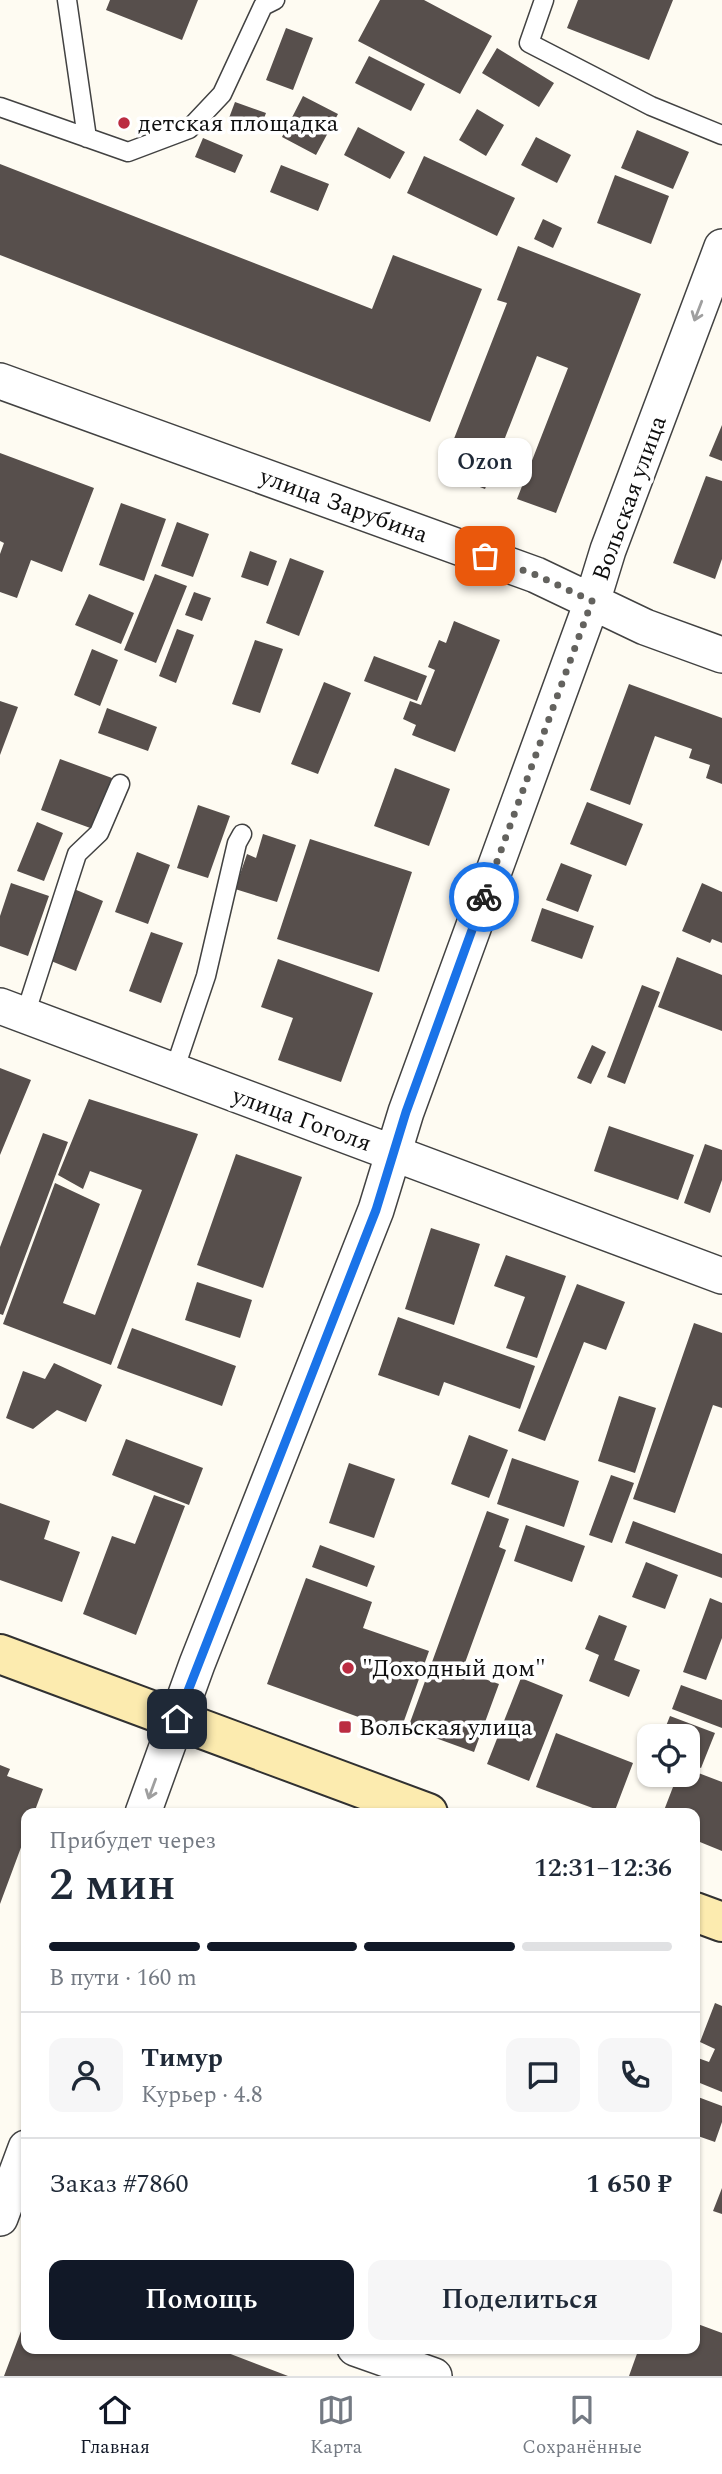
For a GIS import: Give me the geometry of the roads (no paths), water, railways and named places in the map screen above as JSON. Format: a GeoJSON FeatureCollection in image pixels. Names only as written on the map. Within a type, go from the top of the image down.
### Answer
{"type":"FeatureCollection","features":[{"type":"Feature","properties":{"kind":"street","name":"Вольская улица"},"geometry":{"type":"LineString","coordinates":[[145,1808],[376,1210],[393,1152],[608,550],[722,247]]}},
{"type":"Feature","properties":{"kind":"street","name":"улица Зарубина"},"geometry":{"type":"LineString","coordinates":[[0,381],[536,575],[645,627],[722,655]]}},
{"type":"Feature","properties":{"kind":"street","name":"улица Гоголя"},"geometry":{"type":"LineString","coordinates":[[12,1011],[722,1276]]}},
{"type":"Feature","properties":{"kind":"street"},"geometry":{"type":"LineString","coordinates":[[0,1654],[415,1808]]}},
{"type":"Feature","properties":{"kind":"street"},"geometry":{"type":"LineString","coordinates":[[700,1914],[722,1922]]}},
{"type":"Feature","properties":{"kind":"street"},"geometry":{"type":"LineString","coordinates":[[21,2162],[0,2220],[21,2230]]}},
{"type":"Feature","properties":{"kind":"street"},"geometry":{"type":"LineString","coordinates":[[372,2354],[434,2376]]}},
{"type":"Feature","properties":{"kind":"lane"},"geometry":{"type":"LineString","coordinates":[[67,0],[87,138]]}},
{"type":"Feature","properties":{"kind":"lane"},"geometry":{"type":"LineString","coordinates":[[0,107],[128,152],[189,129],[222,94],[262,6],[275,0]]}},
{"type":"Feature","properties":{"kind":"lane"},"geometry":{"type":"LineString","coordinates":[[544,0],[530,43],[651,106],[722,135]]}},
{"type":"Feature","properties":{"kind":"lane"},"geometry":{"type":"LineString","coordinates":[[12,1011],[77,854],[99,833],[120,784]]}},
{"type":"Feature","properties":{"kind":"lane"},"geometry":{"type":"LineString","coordinates":[[174,1071],[206,976],[237,843],[242,834]]}},
{"type":"Feature","properties":{"kind":"place","name":"детская площадка"},"geometry":{"type":"Point","coordinates":[124,123]}},
{"type":"Feature","properties":{"kind":"place","name":"Ozon"},"geometry":{"type":"Point","coordinates":[485,556]}},
{"type":"Feature","properties":{"kind":"place","name":"\"Доходный дом\""},"geometry":{"type":"Point","coordinates":[348,1668]}},
{"type":"Feature","properties":{"kind":"place","name":"Вольская улица"},"geometry":{"type":"Point","coordinates":[345,1727]}}]}
